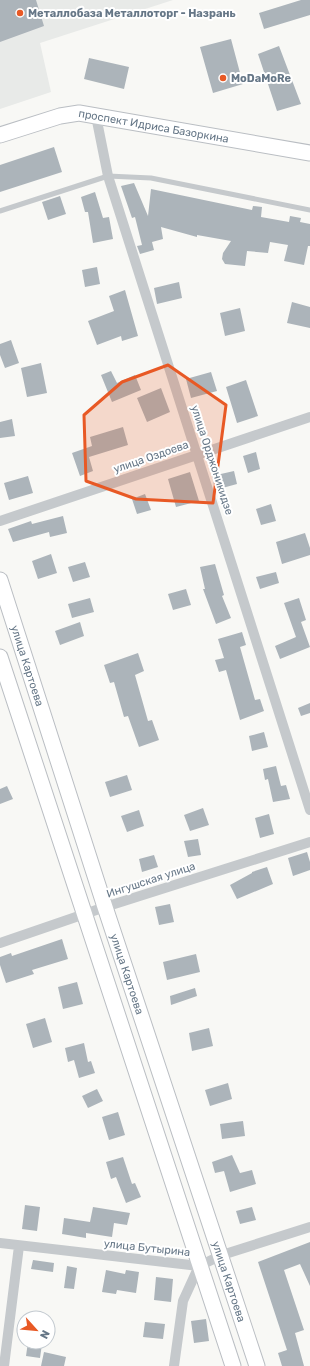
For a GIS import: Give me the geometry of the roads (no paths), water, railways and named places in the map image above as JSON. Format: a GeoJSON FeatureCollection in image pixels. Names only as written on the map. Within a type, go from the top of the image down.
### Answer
{"type":"FeatureCollection","features":[{"type":"Feature","properties":{"kind":"main road","name":"проспект Идриса Базоркина"},"geometry":{"type":"LineString","coordinates":[[0,134],[60,116],[79,113],[310,153]]}},
{"type":"Feature","properties":{"kind":"main road","name":"улица Картоева"},"geometry":{"type":"LineString","coordinates":[[0,580],[105,907],[258,1366]]}},
{"type":"Feature","properties":{"kind":"main road","name":"улица Картоева"},"geometry":{"type":"LineString","coordinates":[[0,657],[233,1366]]}},
{"type":"Feature","properties":{"kind":"street","name":"улица Орджоникидзе"},"geometry":{"type":"LineString","coordinates":[[96,116],[108,176],[310,810]]}},
{"type":"Feature","properties":{"kind":"street","name":"улица Оздоева"},"geometry":{"type":"LineString","coordinates":[[0,521],[310,416]]}},
{"type":"Feature","properties":{"kind":"street","name":"Ингушская улица"},"geometry":{"type":"LineString","coordinates":[[0,943],[105,907],[310,842]]}},
{"type":"Feature","properties":{"kind":"street","name":"улица Бутырина"},"geometry":{"type":"LineString","coordinates":[[0,1243],[200,1266],[222,1255],[310,1227]]}},
{"type":"Feature","properties":{"kind":"street"},"geometry":{"type":"LineString","coordinates":[[4,1366],[19,1246]]}},
{"type":"Feature","properties":{"kind":"street"},"geometry":{"type":"LineString","coordinates":[[174,1366],[183,1301],[200,1266]]}},
{"type":"Feature","properties":{"kind":"lane"},"geometry":{"type":"LineString","coordinates":[[0,211],[108,176],[151,178],[310,210]]}},
{"type":"Feature","properties":{"kind":"place","name":"Металлобаза Металлоторг - Назрань"},"geometry":{"type":"Point","coordinates":[20,13]}},
{"type":"Feature","properties":{"kind":"place","name":"MoDaMoRe"},"geometry":{"type":"Point","coordinates":[223,78]}}]}
